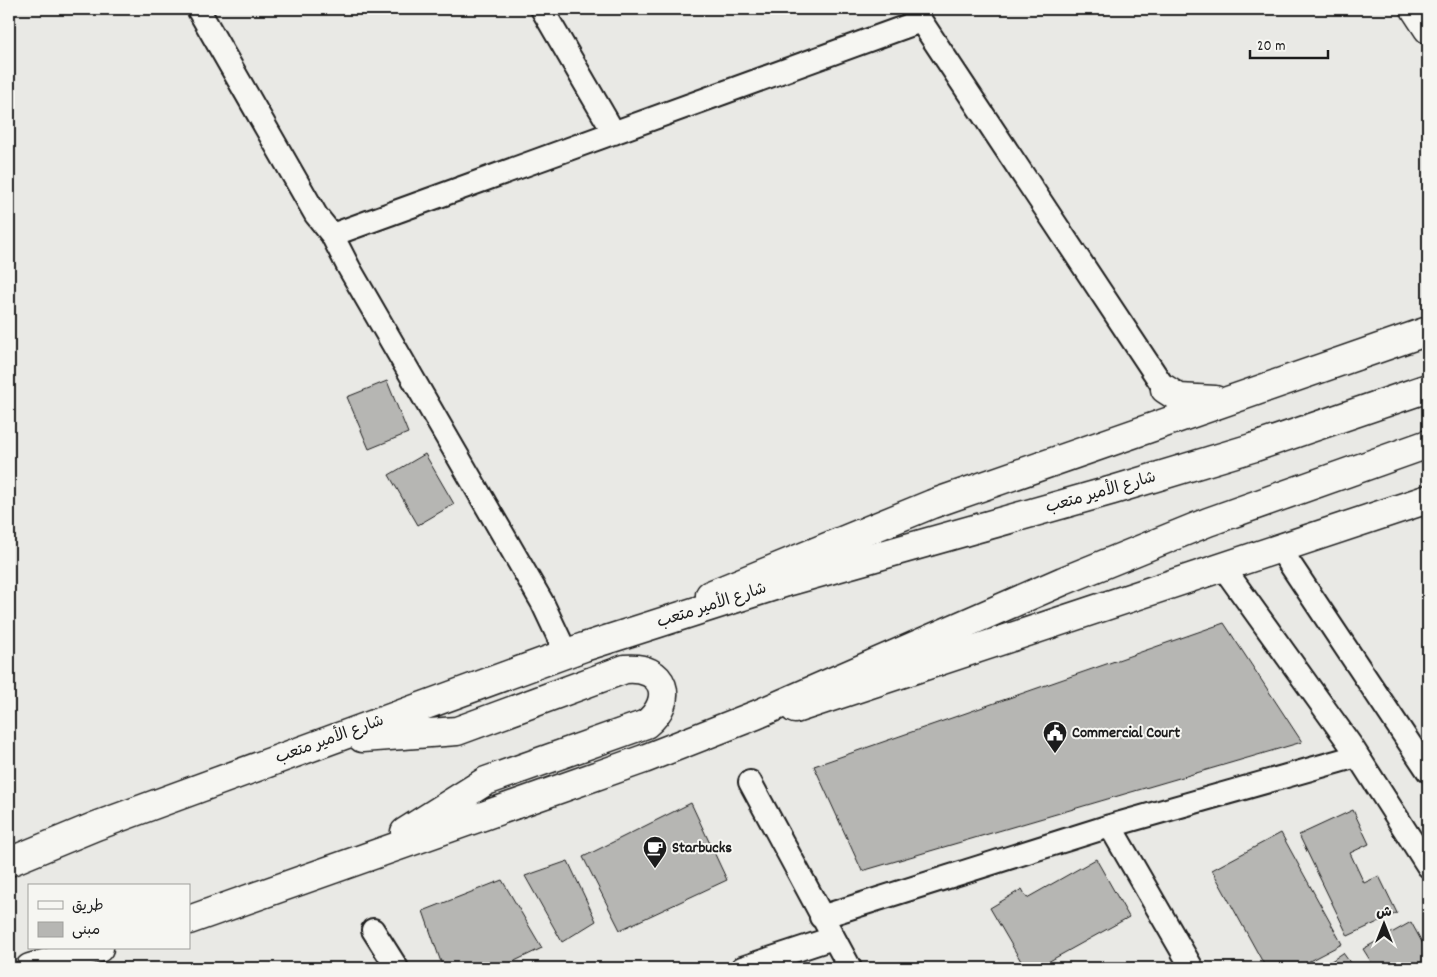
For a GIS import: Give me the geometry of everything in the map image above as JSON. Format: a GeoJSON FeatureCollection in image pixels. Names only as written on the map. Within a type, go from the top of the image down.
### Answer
{"type":"FeatureCollection","features":[{"type":"Feature","properties":{"kind":"main road"},"geometry":{"type":"LineString","coordinates":[[1415,9],[1428,29]]}},
{"type":"Feature","properties":{"kind":"main road"},"geometry":{"type":"LineString","coordinates":[[575,650],[932,504],[1428,331]]}},
{"type":"Feature","properties":{"kind":"main road","name":"شارع الأمير متعب"},"geometry":{"type":"LineString","coordinates":[[9,862],[96,826],[575,650],[790,581],[1113,490],[1255,447],[1428,388]]}},
{"type":"Feature","properties":{"kind":"main road"},"geometry":{"type":"LineString","coordinates":[[1165,389],[1179,398],[1195,401],[1239,397]]}},
{"type":"Feature","properties":{"kind":"main road"},"geometry":{"type":"LineString","coordinates":[[644,760],[756,715],[1063,582],[1208,522],[1428,444]]}},
{"type":"Feature","properties":{"kind":"main road"},"geometry":{"type":"LineString","coordinates":[[190,920],[644,760],[1428,499]]}},
{"type":"Feature","properties":{"kind":"main road"},"geometry":{"type":"LineString","coordinates":[[330,740],[457,731],[625,669],[637,668],[650,672],[662,684],[664,696],[662,707],[646,724],[486,781],[359,860]]}},
{"type":"Feature","properties":{"kind":"main road"},"geometry":{"type":"LineString","coordinates":[[9,851],[96,826]]}},
{"type":"Feature","properties":{"kind":"main road"},"geometry":{"type":"LineString","coordinates":[[30,968],[92,950]]}},
{"type":"Feature","properties":{"kind":"main road"},"geometry":{"type":"LineString","coordinates":[[78,968],[116,950]]}},
{"type":"Feature","properties":{"kind":"street"},"geometry":{"type":"LineString","coordinates":[[198,9],[316,215],[332,235],[542,602],[575,650]]}},
{"type":"Feature","properties":{"kind":"street"},"geometry":{"type":"LineString","coordinates":[[542,9],[614,133]]}},
{"type":"Feature","properties":{"kind":"street"},"geometry":{"type":"LineString","coordinates":[[332,235],[614,133],[917,15],[1165,389]]}},
{"type":"Feature","properties":{"kind":"street"},"geometry":{"type":"LineString","coordinates":[[1280,549],[1428,772]]}},
{"type":"Feature","properties":{"kind":"street"},"geometry":{"type":"LineString","coordinates":[[1223,567],[1357,756],[1428,866]]}},
{"type":"Feature","properties":{"kind":"street"},"geometry":{"type":"LineString","coordinates":[[821,917],[1110,826],[1357,756]]}},
{"type":"Feature","properties":{"kind":"street"},"geometry":{"type":"LineString","coordinates":[[750,782],[850,968]]}},
{"type":"Feature","properties":{"kind":"street"},"geometry":{"type":"LineString","coordinates":[[1110,826],[1192,968]]}},
{"type":"Feature","properties":{"kind":"street"},"geometry":{"type":"LineString","coordinates":[[373,930],[397,968]]}},
{"type":"Feature","properties":{"kind":"street"},"geometry":{"type":"LineString","coordinates":[[742,968],[833,938]]}},
{"type":"Feature","properties":{"kind":"building"},"geometry":{"type":"Polygon","coordinates":[[[387,381],[408,433],[369,449],[347,397],[387,381]]]}},
{"type":"Feature","properties":{"kind":"building"},"geometry":{"type":"Polygon","coordinates":[[[425,454],[454,504],[418,525],[389,475],[425,454]]]}},
{"type":"Feature","properties":{"kind":"building","name":"Commercial Court"},"geometry":{"type":"Polygon","coordinates":[[[1224,623],[1302,742],[862,871],[814,766],[1224,623]]]}},
{"type":"Feature","properties":{"kind":"building","name":"Starbucks"},"geometry":{"type":"Polygon","coordinates":[[[691,803],[727,880],[620,930],[583,857],[691,803]]]}},
{"type":"Feature","properties":{"kind":"building"},"geometry":{"type":"Polygon","coordinates":[[[1353,810],[1369,844],[1350,853],[1364,883],[1379,876],[1397,913],[1348,936],[1299,835],[1353,810]]]}},
{"type":"Feature","properties":{"kind":"building"},"geometry":{"type":"Polygon","coordinates":[[[1281,833],[1342,944],[1296,968],[1266,968],[1212,870],[1281,833]]]}},
{"type":"Feature","properties":{"kind":"building"},"geometry":{"type":"Polygon","coordinates":[[[1096,859],[1129,917],[1037,968],[1025,968],[990,908],[1022,889],[1027,898],[1096,859]]]}},
{"type":"Feature","properties":{"kind":"building"},"geometry":{"type":"Polygon","coordinates":[[[568,861],[596,921],[562,942],[525,876],[568,861]]]}},
{"type":"Feature","properties":{"kind":"building"},"geometry":{"type":"Polygon","coordinates":[[[502,880],[542,948],[500,968],[443,968],[423,911],[502,880]]]}},
{"type":"Feature","properties":{"kind":"building"},"geometry":{"type":"Polygon","coordinates":[[[1411,922],[1428,953],[1428,968],[1375,968],[1363,949],[1411,922]]]}},
{"type":"Feature","properties":{"kind":"building"},"geometry":{"type":"Polygon","coordinates":[[[1343,953],[1354,968],[1321,968],[1343,953]]]}},
{"type":"Feature","properties":{"kind":"place","name":"Commercial Court"},"geometry":{"type":"Point","coordinates":[1055,754]}},
{"type":"Feature","properties":{"kind":"place","name":"Starbucks"},"geometry":{"type":"Point","coordinates":[655,869]}}]}
